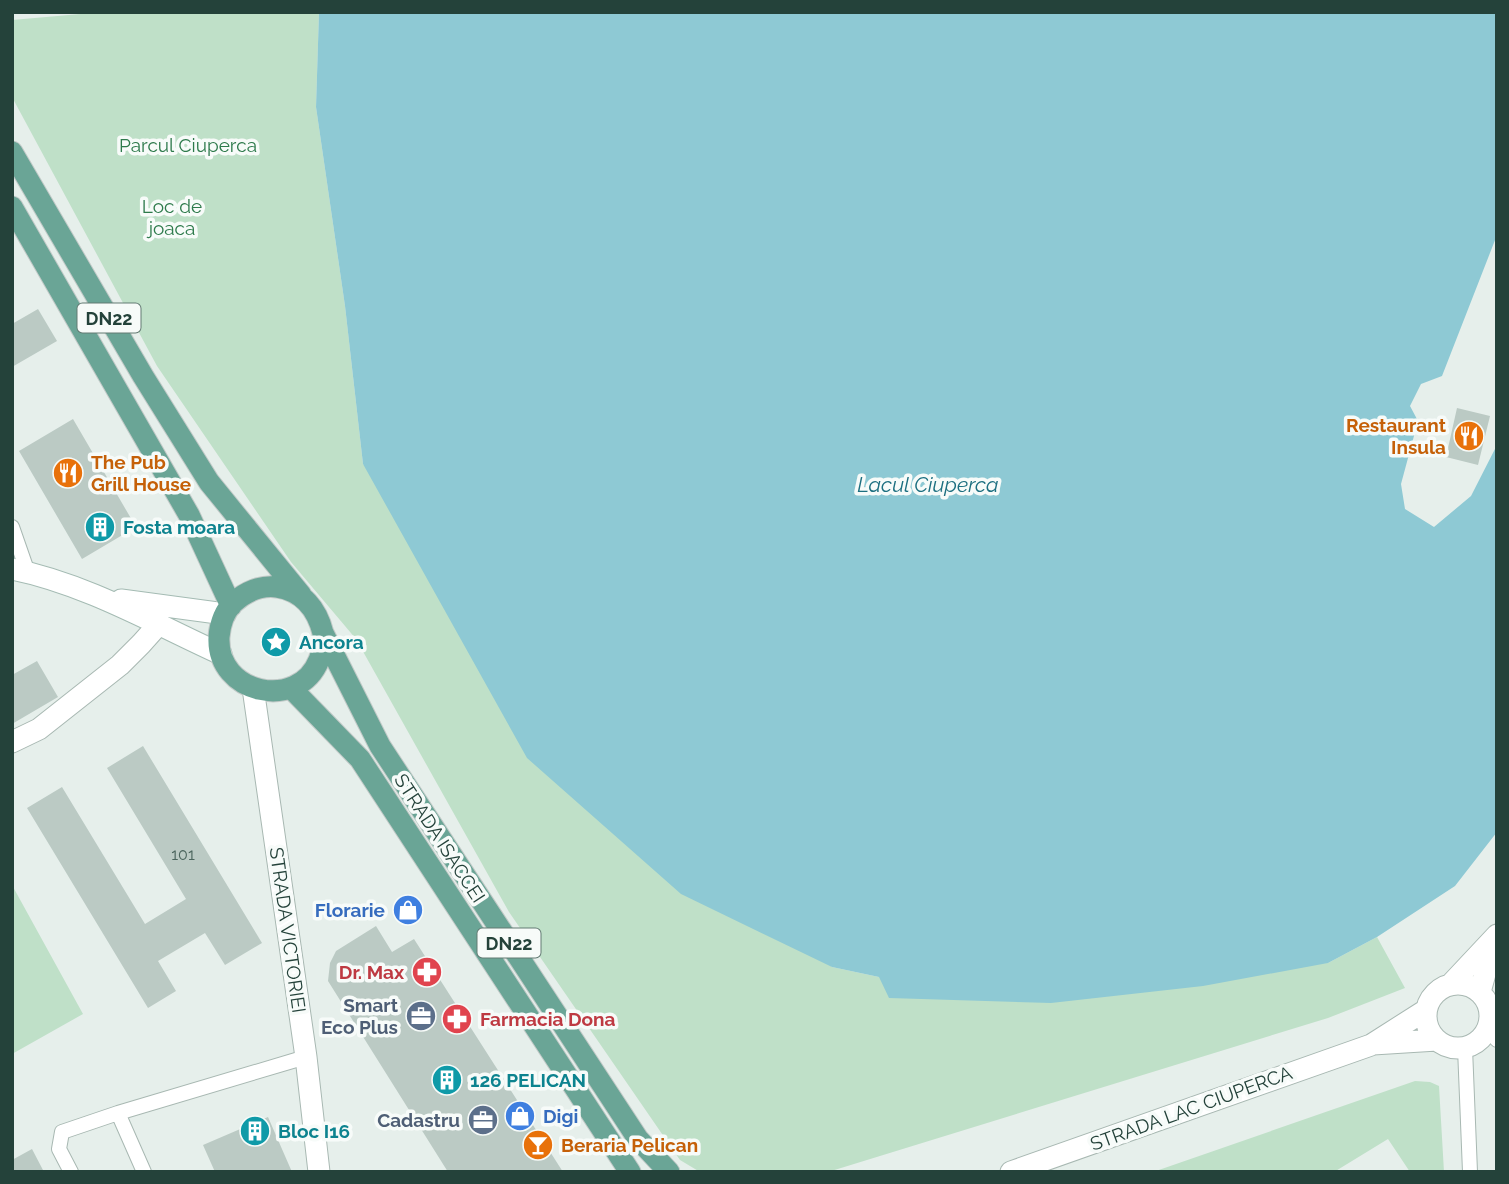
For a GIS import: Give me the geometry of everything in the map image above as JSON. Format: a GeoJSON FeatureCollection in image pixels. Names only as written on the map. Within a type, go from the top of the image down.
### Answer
{"type":"FeatureCollection","features":[{"type":"Feature","properties":{"kind":"main road","name":"STRADA ISACCEI"},"geometry":{"type":"LineString","coordinates":[[12,152],[143,376],[209,482],[314,609],[323,633],[380,746],[638,1139],[669,1172]]}},
{"type":"Feature","properties":{"kind":"main road","name":"DN22"},"geometry":{"type":"LineString","coordinates":[[12,207],[189,515],[228,610]]}},
{"type":"Feature","properties":{"kind":"main road"},"geometry":{"type":"LineString","coordinates":[[305,599],[291,590],[275,586],[258,588],[243,594],[228,610],[220,627],[221,654],[226,665],[242,683],[253,688],[265,691],[290,688],[312,672],[323,647],[323,633]]}},
{"type":"Feature","properties":{"kind":"main road","name":"STRADA ISACCEI"},"geometry":{"type":"LineString","coordinates":[[290,688],[360,759],[630,1172]]}},
{"type":"Feature","properties":{"kind":"street"},"geometry":{"type":"LineString","coordinates":[[20,571],[102,598],[221,654]]}},
{"type":"Feature","properties":{"kind":"street"},"geometry":{"type":"LineString","coordinates":[[102,598],[228,610]]}},
{"type":"Feature","properties":{"kind":"street"},"geometry":{"type":"LineString","coordinates":[[12,742],[39,729],[120,665],[158,625]]}},
{"type":"Feature","properties":{"kind":"street","name":"STRADA VICTORIEI"},"geometry":{"type":"LineString","coordinates":[[253,688],[306,1057],[319,1172]]}},
{"type":"Feature","properties":{"kind":"street"},"geometry":{"type":"LineString","coordinates":[[1451,984],[1496,935]]}},
{"type":"Feature","properties":{"kind":"street"},"geometry":{"type":"LineString","coordinates":[[1480,992],[1496,935]]}},
{"type":"Feature","properties":{"kind":"street"},"geometry":{"type":"LineString","coordinates":[[1462,983],[1480,992],[1486,998],[1491,1013],[1492,1034],[1465,1048],[1445,1046],[1437,1040],[1426,1021],[1426,1010],[1435,993],[1442,987],[1462,983]]}},
{"type":"Feature","properties":{"kind":"street","name":"STRADA LAC CIUPERCA"},"geometry":{"type":"LineString","coordinates":[[1011,1172],[1371,1045],[1426,1010]]}},
{"type":"Feature","properties":{"kind":"street","name":"STRADA LAC CIUPERCA"},"geometry":{"type":"LineString","coordinates":[[1371,1045],[1437,1040]]}},
{"type":"Feature","properties":{"kind":"lane"},"geometry":{"type":"LineString","coordinates":[[12,527],[20,571]]}},
{"type":"Feature","properties":{"kind":"lane"},"geometry":{"type":"LineString","coordinates":[[1465,1048],[1470,1172]]}},
{"type":"Feature","properties":{"kind":"lane"},"geometry":{"type":"LineString","coordinates":[[71,1172],[58,1149],[62,1132],[306,1057]]}},
{"type":"Feature","properties":{"kind":"lane"},"geometry":{"type":"LineString","coordinates":[[117,1113],[144,1172]]}},
{"type":"Feature","properties":{"kind":"green space","name":"Parcul Ciuperca"},"geometry":{"type":"Polygon","coordinates":[[[103,12],[319,12],[316,107],[345,306],[363,464],[832,967],[879,977],[1328,963],[1377,937],[1405,988],[1328,1018],[828,1172],[700,1172],[680,1160],[509,912],[356,639],[291,562],[157,366],[12,97],[12,20],[103,12]]]}},
{"type":"Feature","properties":{"kind":"green space"},"geometry":{"type":"Polygon","coordinates":[[[12,885],[83,1014],[12,1054],[12,885]]]}},
{"type":"Feature","properties":{"kind":"green space"},"geometry":{"type":"Polygon","coordinates":[[[1415,1081],[1439,1086],[1444,1172],[1410,1172],[1388,1139],[1334,1172],[1153,1172],[1415,1081]]]}},
{"type":"Feature","properties":{"kind":"water","name":"Lacul Ciuperca"},"geometry":{"type":"Polygon","coordinates":[[[319,12],[1497,12],[1497,235],[1442,376],[1421,384],[1410,406],[1418,421],[1401,484],[1405,509],[1434,527],[1471,496],[1497,445],[1497,832],[1455,886],[1377,937],[1328,963],[1203,986],[1051,1003],[889,998],[879,977],[832,967],[681,894],[527,758],[363,464],[345,306],[316,107],[319,12]]]}},
{"type":"Feature","properties":{"kind":"building"},"geometry":{"type":"Polygon","coordinates":[[[38,309],[57,341],[12,367],[12,324],[38,309]]]}},
{"type":"Feature","properties":{"kind":"building"},"geometry":{"type":"Polygon","coordinates":[[[1457,408],[1490,416],[1478,465],[1446,457],[1457,408]]]}},
{"type":"Feature","properties":{"kind":"building","name":"The Pub Grill House"},"geometry":{"type":"Polygon","coordinates":[[[73,419],[136,527],[82,559],[19,451],[73,419]]]}},
{"type":"Feature","properties":{"kind":"building"},"geometry":{"type":"Polygon","coordinates":[[[37,661],[58,697],[12,724],[12,675],[37,661]]]}},
{"type":"Feature","properties":{"kind":"building"},"geometry":{"type":"Polygon","coordinates":[[[143,746],[262,943],[225,965],[205,933],[158,961],[176,991],[148,1008],[27,808],[62,787],[145,924],[186,899],[107,768],[143,746]]]}},
{"type":"Feature","properties":{"kind":"building","name":"126 PELICAN"},"geometry":{"type":"Polygon","coordinates":[[[376,926],[392,952],[414,939],[563,1172],[448,1172],[328,981],[330,963],[336,951],[376,926]]]}},
{"type":"Feature","properties":{"kind":"building","name":"Bloc I16"},"geometry":{"type":"Polygon","coordinates":[[[268,1117],[292,1172],[215,1172],[203,1145],[268,1117]]]}},
{"type":"Feature","properties":{"kind":"building"},"geometry":{"type":"Polygon","coordinates":[[[32,1149],[44,1172],[12,1172],[12,1160],[32,1149]]]}},
{"type":"Feature","properties":{"kind":"place","name":"Restaurant Insula"},"geometry":{"type":"Point","coordinates":[1469,436]}},
{"type":"Feature","properties":{"kind":"place","name":"The Pub Grill House"},"geometry":{"type":"Point","coordinates":[68,473]}},
{"type":"Feature","properties":{"kind":"place","name":"Fosta moara"},"geometry":{"type":"Point","coordinates":[100,527]}},
{"type":"Feature","properties":{"kind":"place","name":"Ancora"},"geometry":{"type":"Point","coordinates":[276,642]}},
{"type":"Feature","properties":{"kind":"place","name":"Florarie"},"geometry":{"type":"Point","coordinates":[408,910]}},
{"type":"Feature","properties":{"kind":"place","name":"Dr. Max"},"geometry":{"type":"Point","coordinates":[427,972]}},
{"type":"Feature","properties":{"kind":"place","name":"Smart Eco Plus"},"geometry":{"type":"Point","coordinates":[421,1016]}},
{"type":"Feature","properties":{"kind":"place","name":"Farmacia Dona"},"geometry":{"type":"Point","coordinates":[457,1019]}},
{"type":"Feature","properties":{"kind":"place","name":"126 PELICAN"},"geometry":{"type":"Point","coordinates":[447,1080]}},
{"type":"Feature","properties":{"kind":"place","name":"Digi"},"geometry":{"type":"Point","coordinates":[520,1116]}},
{"type":"Feature","properties":{"kind":"place","name":"Cadastru"},"geometry":{"type":"Point","coordinates":[483,1120]}},
{"type":"Feature","properties":{"kind":"place","name":"Bloc I16"},"geometry":{"type":"Point","coordinates":[255,1131]}},
{"type":"Feature","properties":{"kind":"place","name":"Beraria Pelican"},"geometry":{"type":"Point","coordinates":[538,1145]}},
{"type":"Feature","properties":{"kind":"park label","name":"Loc de joaca"},"geometry":{"type":"Point","coordinates":[172,217]}}]}
